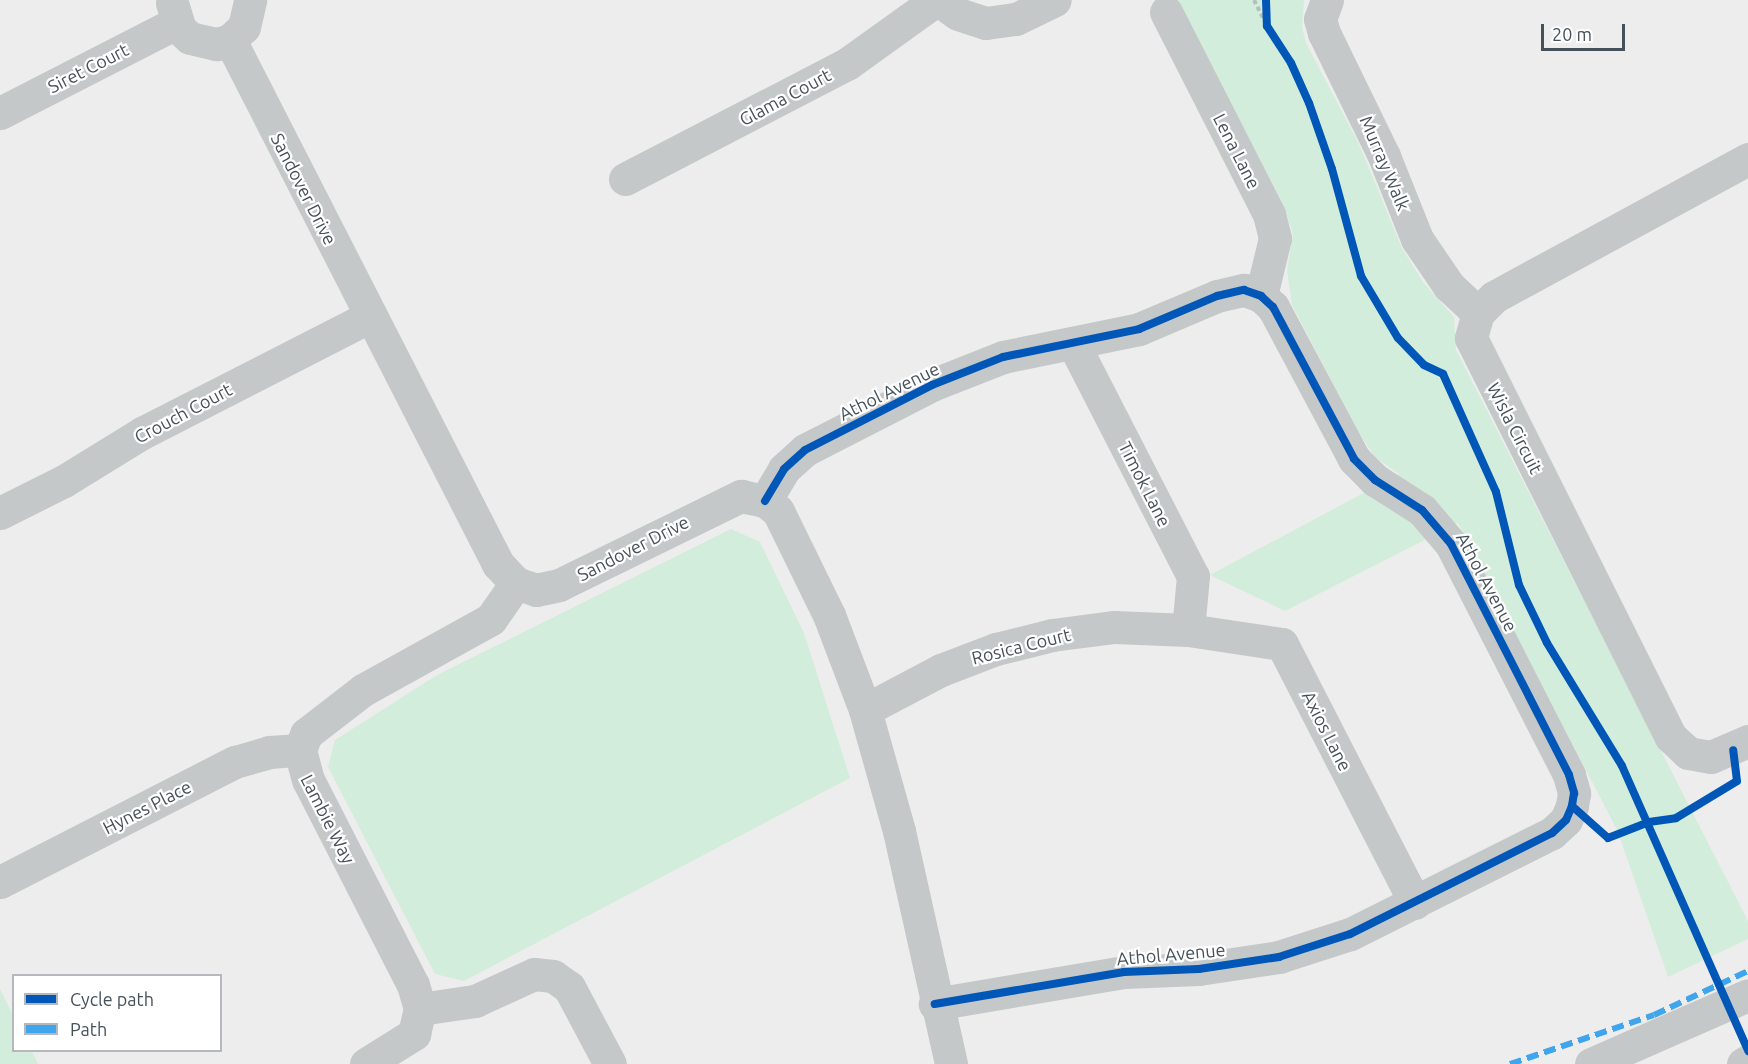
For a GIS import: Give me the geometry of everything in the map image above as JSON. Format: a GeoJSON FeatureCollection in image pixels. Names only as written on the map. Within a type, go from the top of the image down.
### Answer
{"type":"FeatureCollection","features":[{"type":"Feature","properties":{"kind":"street"},"geometry":{"type":"LineString","coordinates":[[174,11],[190,38],[203,43],[230,40],[244,27],[250,0]]}},
{"type":"Feature","properties":{"kind":"street"},"geometry":{"type":"LineString","coordinates":[[937,0],[958,14],[986,23],[1016,19],[1055,0]]}},
{"type":"Feature","properties":{"kind":"street","name":"Glama Court"},"geometry":{"type":"LineString","coordinates":[[625,179],[847,64],[937,0]]}},
{"type":"Feature","properties":{"kind":"street","name":"Murray Walk"},"geometry":{"type":"LineString","coordinates":[[1327,0],[1320,19],[1324,33],[1384,156],[1417,239],[1449,286],[1479,313]]}},
{"type":"Feature","properties":{"kind":"street","name":"Siret Court"},"geometry":{"type":"LineString","coordinates":[[0,113],[174,11]]}},
{"type":"Feature","properties":{"kind":"street","name":"Lena Lane"},"geometry":{"type":"LineString","coordinates":[[1166,12],[1269,214],[1275,238],[1261,296]]}},
{"type":"Feature","properties":{"kind":"street","name":"Sandover Drive"},"geometry":{"type":"LineString","coordinates":[[230,40],[369,317],[498,564],[516,583],[536,590],[559,585],[722,503],[741,496],[765,501]]}},
{"type":"Feature","properties":{"kind":"street"},"geometry":{"type":"LineString","coordinates":[[1479,313],[1494,297],[1747,163]]}},
{"type":"Feature","properties":{"kind":"street","name":"Athol Avenue"},"geometry":{"type":"LineString","coordinates":[[765,501],[784,469],[805,450],[932,385],[1003,357],[1139,329],[1231,291],[1261,296],[1282,322],[1353,459],[1375,480],[1422,510],[1452,544],[1569,775],[1574,793],[1566,820],[1552,833],[1350,934],[1279,957],[1199,969],[1124,972],[935,1004]]}},
{"type":"Feature","properties":{"kind":"street","name":"Wisla Circuit"},"geometry":{"type":"LineString","coordinates":[[1479,313],[1471,338],[1479,358],[1671,738],[1688,753],[1711,757],[1748,741]]}},
{"type":"Feature","properties":{"kind":"street","name":"Crouch Court"},"geometry":{"type":"LineString","coordinates":[[0,513],[64,481],[142,432],[369,317]]}},
{"type":"Feature","properties":{"kind":"street","name":"Timok Lane"},"geometry":{"type":"LineString","coordinates":[[1074,343],[1193,576],[1188,630]]}},
{"type":"Feature","properties":{"kind":"street"},"geometry":{"type":"LineString","coordinates":[[765,501],[778,511],[797,547],[829,615],[865,710],[899,831],[935,1004],[951,1064]]}},
{"type":"Feature","properties":{"kind":"street","name":"Lambie Way"},"geometry":{"type":"LineString","coordinates":[[420,1009],[413,985],[305,773],[300,750],[306,734],[363,690],[491,619],[516,583]]}},
{"type":"Feature","properties":{"kind":"street","name":"Rosica Court"},"geometry":{"type":"LineString","coordinates":[[865,710],[941,669],[996,649],[1052,635],[1114,627],[1188,630]]}},
{"type":"Feature","properties":{"kind":"street","name":"Axios Lane"},"geometry":{"type":"LineString","coordinates":[[1188,630],[1282,644],[1415,903]]}},
{"type":"Feature","properties":{"kind":"street","name":"Hynes Place"},"geometry":{"type":"LineString","coordinates":[[0,882],[235,762],[269,752],[300,750]]}},
{"type":"Feature","properties":{"kind":"street"},"geometry":{"type":"LineString","coordinates":[[366,1064],[414,1034],[420,1009],[475,1001],[534,974],[553,976],[569,987],[610,1064]]}},
{"type":"Feature","properties":{"kind":"street"},"geometry":{"type":"LineString","coordinates":[[1591,1064],[1748,995]]}},
{"type":"Feature","properties":{"kind":"street"},"geometry":{"type":"LineString","coordinates":[[1743,1064],[1748,1062]]}},
{"type":"Feature","properties":{"kind":"path"},"geometry":{"type":"LineString","coordinates":[[1254,0],[1273,35]]}},
{"type":"Feature","properties":{"kind":"path"},"geometry":{"type":"LineString","coordinates":[[1266,0],[1267,26]]}},
{"type":"Feature","properties":{"kind":"green space"},"geometry":{"type":"Polygon","coordinates":[[[1177,0],[1304,0],[1302,27],[1306,43],[1359,144],[1402,248],[1423,282],[1454,317],[1456,350],[1748,921],[1748,939],[1668,977],[1618,832],[1458,523],[1285,611],[1210,575],[1399,474],[1375,457],[1359,433],[1292,305],[1287,270],[1293,234],[1284,206],[1177,0]]]}},
{"type":"Feature","properties":{"kind":"green space"},"geometry":{"type":"Polygon","coordinates":[[[731,529],[760,542],[804,633],[850,778],[464,981],[435,974],[328,767],[335,740],[437,675],[731,529]]]}},
{"type":"Feature","properties":{"kind":"green space"},"geometry":{"type":"Polygon","coordinates":[[[0,989],[12,1013],[12,1052],[32,1052],[38,1064],[0,1064],[0,989]]]}},
{"type":"Feature","properties":{"kind":"marked path"},"geometry":{"type":"LineString","coordinates":[[1510,1064],[1654,1015],[1748,971]]}},
{"type":"Feature","properties":{"kind":"cycle path"},"geometry":{"type":"LineString","coordinates":[[1266,0],[1267,26],[1291,63],[1309,103],[1332,169],[1361,276],[1398,338],[1424,365],[1443,374],[1496,492],[1519,585],[1547,643],[1622,766],[1748,1051]]}},
{"type":"Feature","properties":{"kind":"cycle path"},"geometry":{"type":"LineString","coordinates":[[765,501],[784,469],[805,450],[932,385],[1003,357],[1139,329],[1217,296],[1244,290],[1261,296],[1273,307],[1354,459],[1375,480],[1422,510],[1451,544],[1569,775],[1574,793],[1572,806],[1566,820],[1552,833],[1350,934],[1279,957],[1199,969],[1124,972],[935,1004]]}},
{"type":"Feature","properties":{"kind":"cycle path"},"geometry":{"type":"LineString","coordinates":[[1572,806],[1608,838],[1649,822],[1676,818],[1737,781],[1733,750]]}}]}
